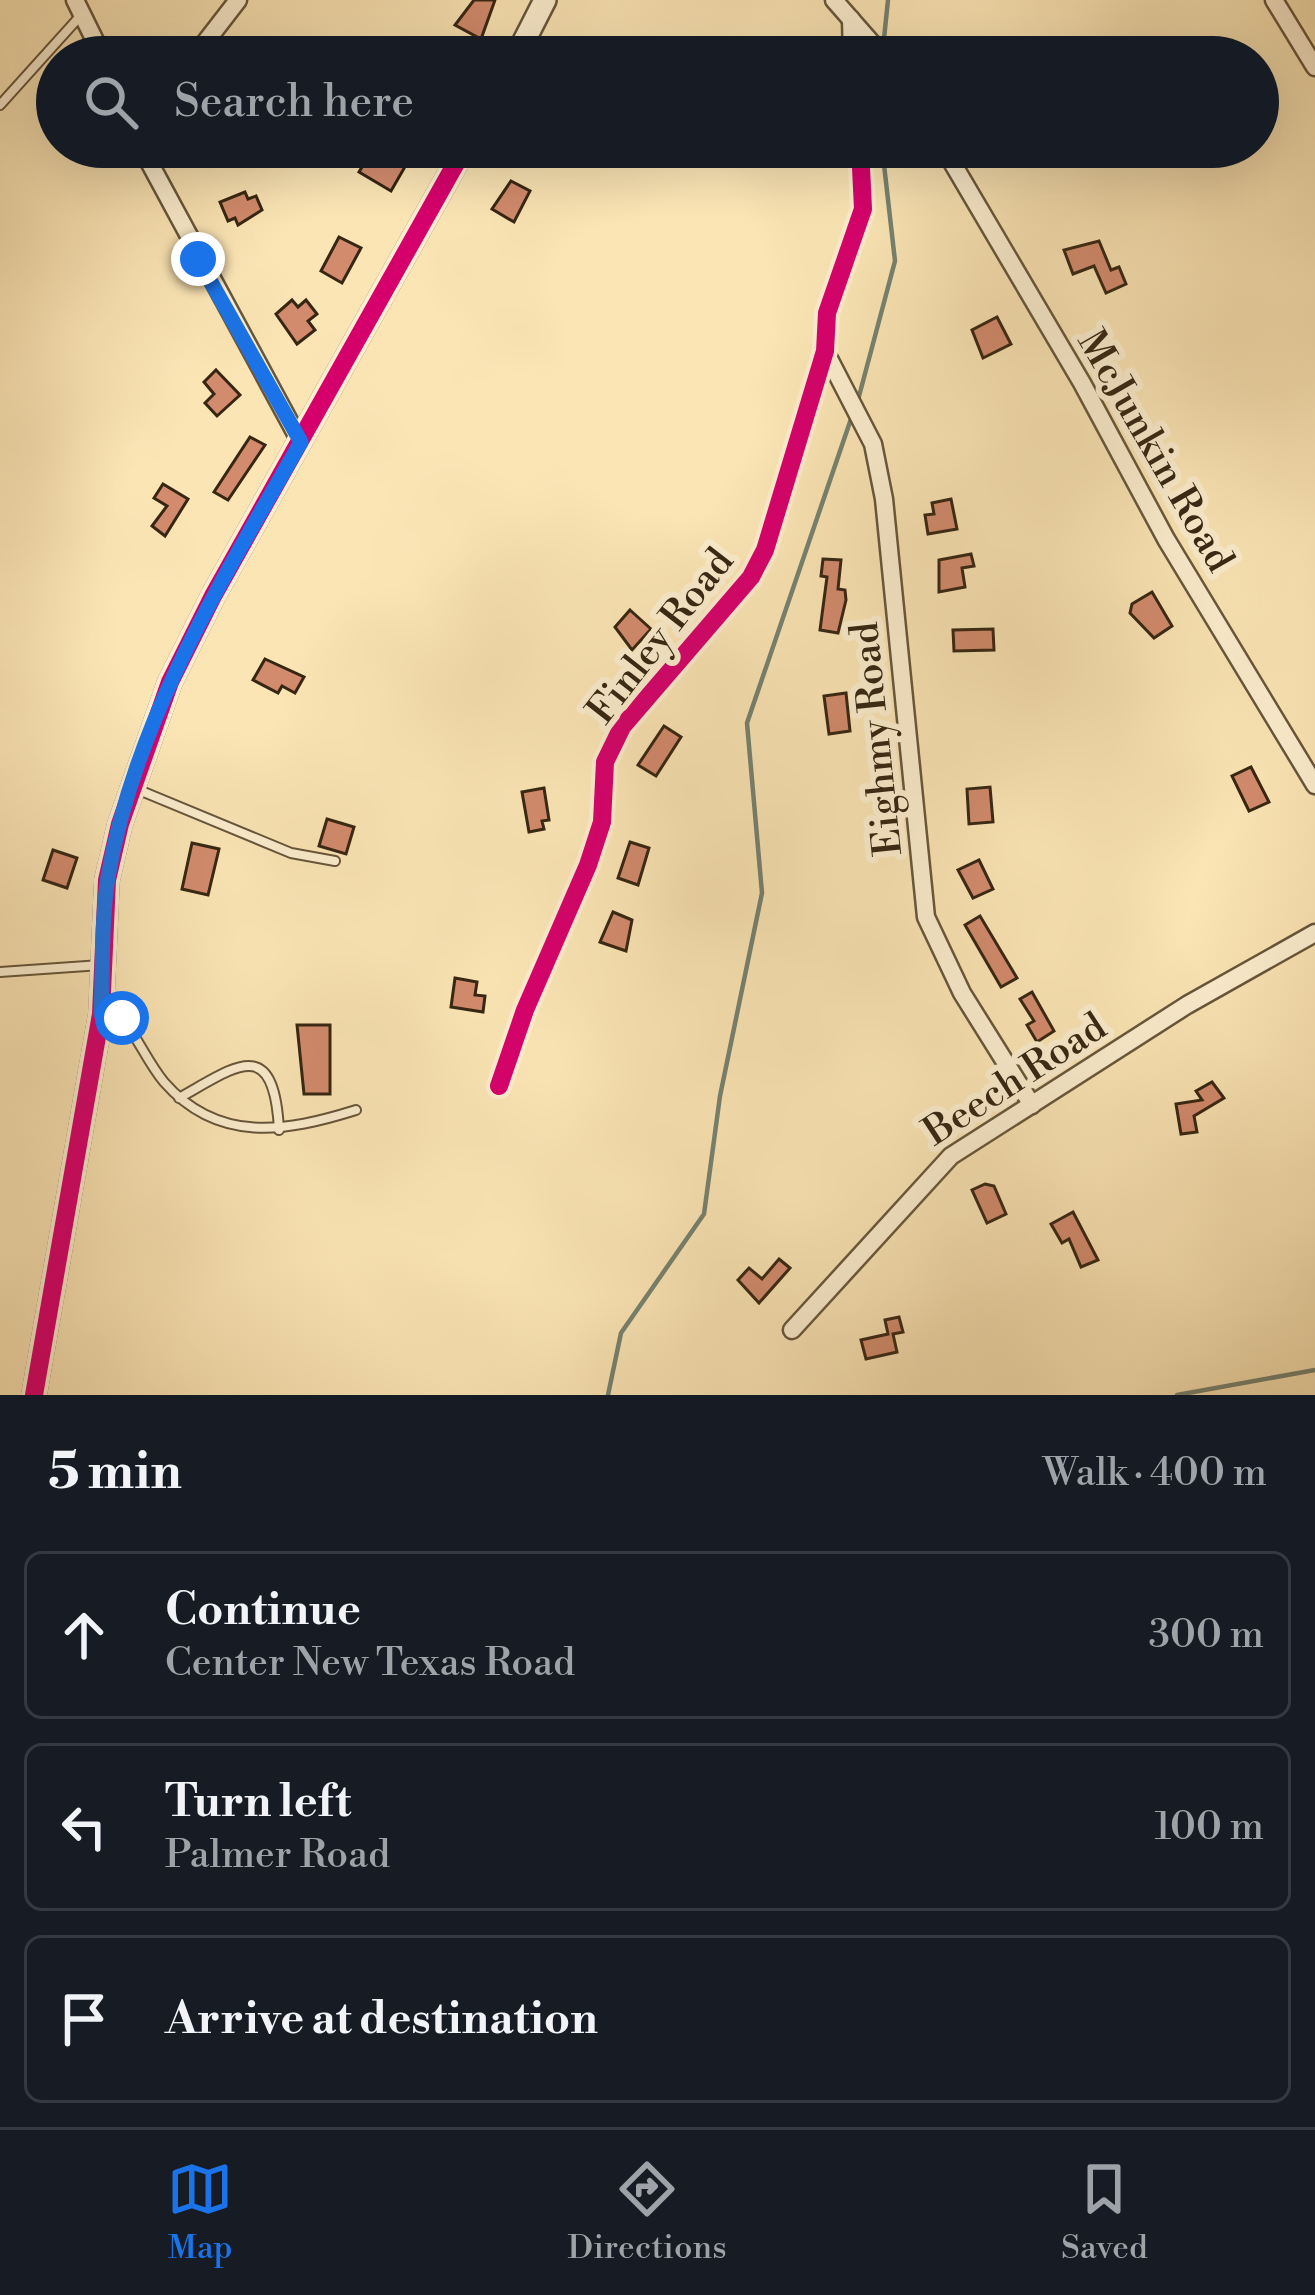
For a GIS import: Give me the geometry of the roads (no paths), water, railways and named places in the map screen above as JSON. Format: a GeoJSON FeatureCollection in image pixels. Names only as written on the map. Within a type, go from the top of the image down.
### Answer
{"type":"FeatureCollection","features":[{"type":"Feature","properties":{"kind":"street"},"geometry":{"type":"LineString","coordinates":[[210,36],[238,0]]}},
{"type":"Feature","properties":{"kind":"street"},"geometry":{"type":"LineString","coordinates":[[526,36],[544,0]]}},
{"type":"Feature","properties":{"kind":"street"},"geometry":{"type":"LineString","coordinates":[[834,0],[866,36]]}},
{"type":"Feature","properties":{"kind":"street"},"geometry":{"type":"LineString","coordinates":[[1274,0],[1315,67]]}},
{"type":"Feature","properties":{"kind":"street"},"geometry":{"type":"LineString","coordinates":[[79,6],[93,36]]}},
{"type":"Feature","properties":{"kind":"street"},"geometry":{"type":"LineString","coordinates":[[851,18],[851,36]]}},
{"type":"Feature","properties":{"kind":"street"},"geometry":{"type":"LineString","coordinates":[[152,168],[301,442]]}},
{"type":"Feature","properties":{"kind":"street"},"geometry":{"type":"LineString","coordinates":[[34,1395],[101,1014],[107,880],[133,787],[181,661],[453,168]]}},
{"type":"Feature","properties":{"kind":"street","name":"Finley Road"},"geometry":{"type":"LineString","coordinates":[[499,1086],[602,822],[605,762],[622,727],[752,577],[774,524],[825,351],[827,313],[863,209],[861,168]]}},
{"type":"Feature","properties":{"kind":"street","name":"McJunkin Road"},"geometry":{"type":"LineString","coordinates":[[955,168],[1082,383],[1166,539],[1315,784]]}},
{"type":"Feature","properties":{"kind":"street","name":"Eighmy Road"},"geometry":{"type":"LineString","coordinates":[[825,351],[873,444],[884,499],[926,917],[962,993],[1032,1105]]}},
{"type":"Feature","properties":{"kind":"street","name":"Beech Road"},"geometry":{"type":"LineString","coordinates":[[792,1330],[931,1171],[1187,1005],[1315,934]]}},
{"type":"Feature","properties":{"kind":"lane"},"geometry":{"type":"LineString","coordinates":[[55,36],[79,6]]}},
{"type":"Feature","properties":{"kind":"lane"},"geometry":{"type":"LineString","coordinates":[[0,105],[36,60]]}},
{"type":"Feature","properties":{"kind":"lane"},"geometry":{"type":"LineString","coordinates":[[133,787],[274,846],[335,861]]}},
{"type":"Feature","properties":{"kind":"lane"},"geometry":{"type":"LineString","coordinates":[[0,972],[103,965]]}},
{"type":"Feature","properties":{"kind":"lane"},"geometry":{"type":"LineString","coordinates":[[101,1014],[122,1018],[179,1097],[216,1121],[250,1131],[279,1130],[356,1110]]}},
{"type":"Feature","properties":{"kind":"lane"},"geometry":{"type":"LineString","coordinates":[[179,1097],[236,1064],[255,1066],[270,1080],[279,1130]]}},
{"type":"Feature","properties":{"kind":"waterway"},"geometry":{"type":"LineString","coordinates":[[884,36],[888,0]]}},
{"type":"Feature","properties":{"kind":"waterway"},"geometry":{"type":"LineString","coordinates":[[858,400],[895,261],[884,168]]}},
{"type":"Feature","properties":{"kind":"waterway"},"geometry":{"type":"LineString","coordinates":[[608,1395],[621,1333],[704,1214],[720,1096],[762,893],[747,723],[852,416]]}},
{"type":"Feature","properties":{"kind":"waterway"},"geometry":{"type":"LineString","coordinates":[[1177,1395],[1315,1370]]}}]}
